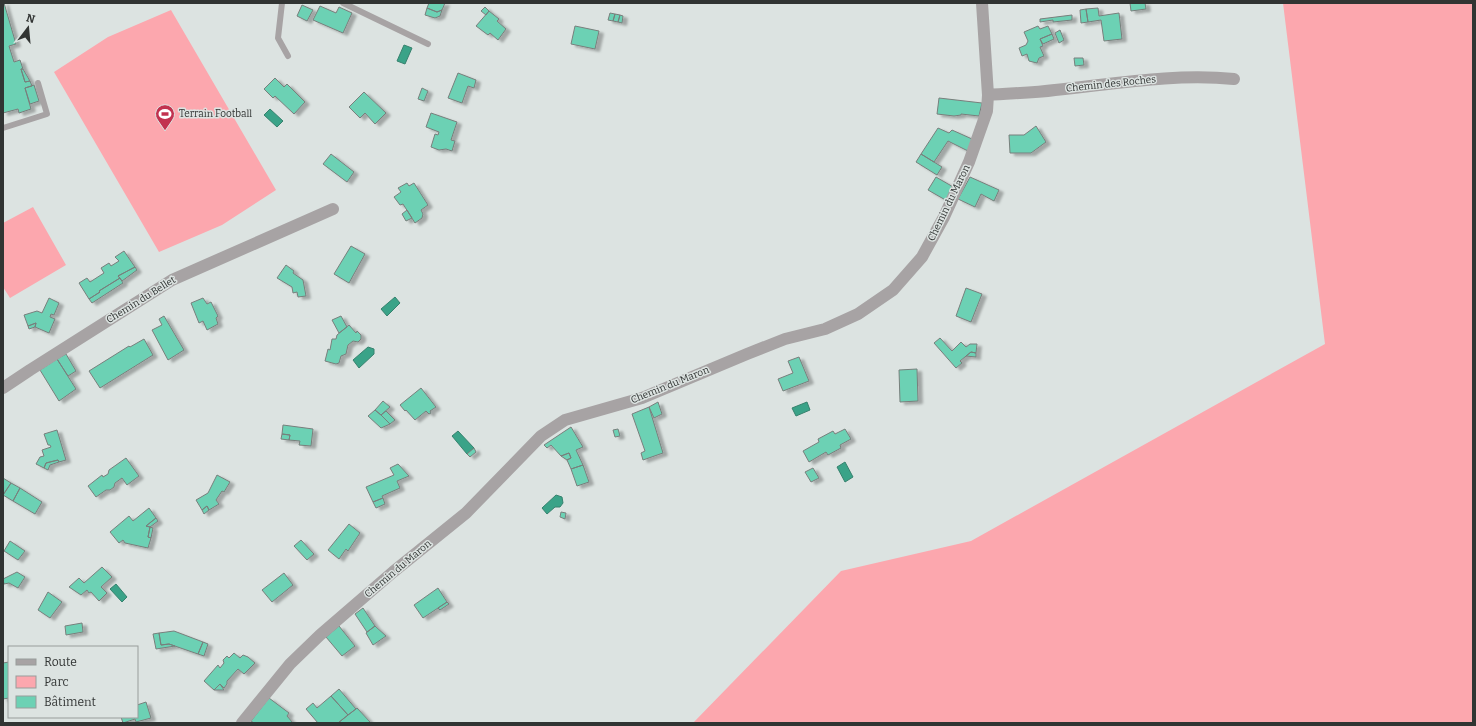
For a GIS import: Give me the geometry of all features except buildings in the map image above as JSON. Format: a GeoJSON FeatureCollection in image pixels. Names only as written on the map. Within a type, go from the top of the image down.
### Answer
{"type":"FeatureCollection","features":[{"type":"Feature","properties":{"kind":"street","name":"Chemin du Maron"},"geometry":{"type":"LineString","coordinates":[[242,723],[290,664],[354,606],[466,513],[541,436],[565,420],[642,398],[785,339],[825,329],[858,314],[893,290],[922,257],[944,217],[969,162],[987,111],[988,95],[982,3]]}},
{"type":"Feature","properties":{"kind":"street","name":"Chemin des Roches"},"geometry":{"type":"LineString","coordinates":[[988,95],[1178,78],[1214,77],[1234,79]]}},
{"type":"Feature","properties":{"kind":"street","name":"Chemin du Bellet"},"geometry":{"type":"LineString","coordinates":[[3,388],[172,280],[332,209]]}},
{"type":"Feature","properties":{"kind":"lane"},"geometry":{"type":"LineString","coordinates":[[282,3],[278,38],[288,56]]}},
{"type":"Feature","properties":{"kind":"lane"},"geometry":{"type":"LineString","coordinates":[[343,3],[428,44]]}},
{"type":"Feature","properties":{"kind":"lane"},"geometry":{"type":"LineString","coordinates":[[3,128],[47,114],[38,83]]}},
{"type":"Feature","properties":{"kind":"green space"},"geometry":{"type":"Polygon","coordinates":[[[1283,3],[1473,3],[1473,723],[693,723],[841,571],[971,541],[1325,344],[1283,3]]]}},
{"type":"Feature","properties":{"kind":"green space","name":"Terrain Football"},"geometry":{"type":"Polygon","coordinates":[[[171,10],[276,190],[222,225],[159,252],[54,72],[108,37],[171,10]]]}},
{"type":"Feature","properties":{"kind":"green space"},"geometry":{"type":"Polygon","coordinates":[[[33,207],[66,265],[10,298],[3,287],[3,223],[33,207]]]}},
{"type":"Feature","properties":{"kind":"shaded area"},"geometry":{"type":"Polygon","coordinates":[[[404,45],[412,48],[405,64],[397,61],[404,45]]]}},
{"type":"Feature","properties":{"kind":"shaded area"},"geometry":{"type":"Polygon","coordinates":[[[270,109],[283,121],[277,127],[264,115],[270,109]]]}},
{"type":"Feature","properties":{"kind":"shaded area"},"geometry":{"type":"Polygon","coordinates":[[[395,297],[400,303],[387,316],[381,309],[395,297]]]}},
{"type":"Feature","properties":{"kind":"shaded area"},"geometry":{"type":"Polygon","coordinates":[[[368,347],[374,349],[374,354],[359,368],[353,360],[368,347]]]}},
{"type":"Feature","properties":{"kind":"shaded area"},"geometry":{"type":"Polygon","coordinates":[[[807,402],[810,410],[796,416],[792,408],[807,402]]]}},
{"type":"Feature","properties":{"kind":"shaded area"},"geometry":{"type":"Polygon","coordinates":[[[458,431],[474,448],[467,454],[452,436],[458,431]]]}},
{"type":"Feature","properties":{"kind":"shaded area"},"geometry":{"type":"Polygon","coordinates":[[[845,462],[853,477],[845,482],[837,467],[845,462]]]}},
{"type":"Feature","properties":{"kind":"shaded area"},"geometry":{"type":"Polygon","coordinates":[[[556,495],[562,497],[563,503],[560,507],[555,507],[547,514],[542,508],[556,495]]]}},
{"type":"Feature","properties":{"kind":"shaded area"},"geometry":{"type":"Polygon","coordinates":[[[116,584],[127,597],[122,602],[110,589],[116,584]]]}},
{"type":"Feature","properties":{"kind":"place","name":"Terrain Football"},"geometry":{"type":"Point","coordinates":[165,131]}}]}
